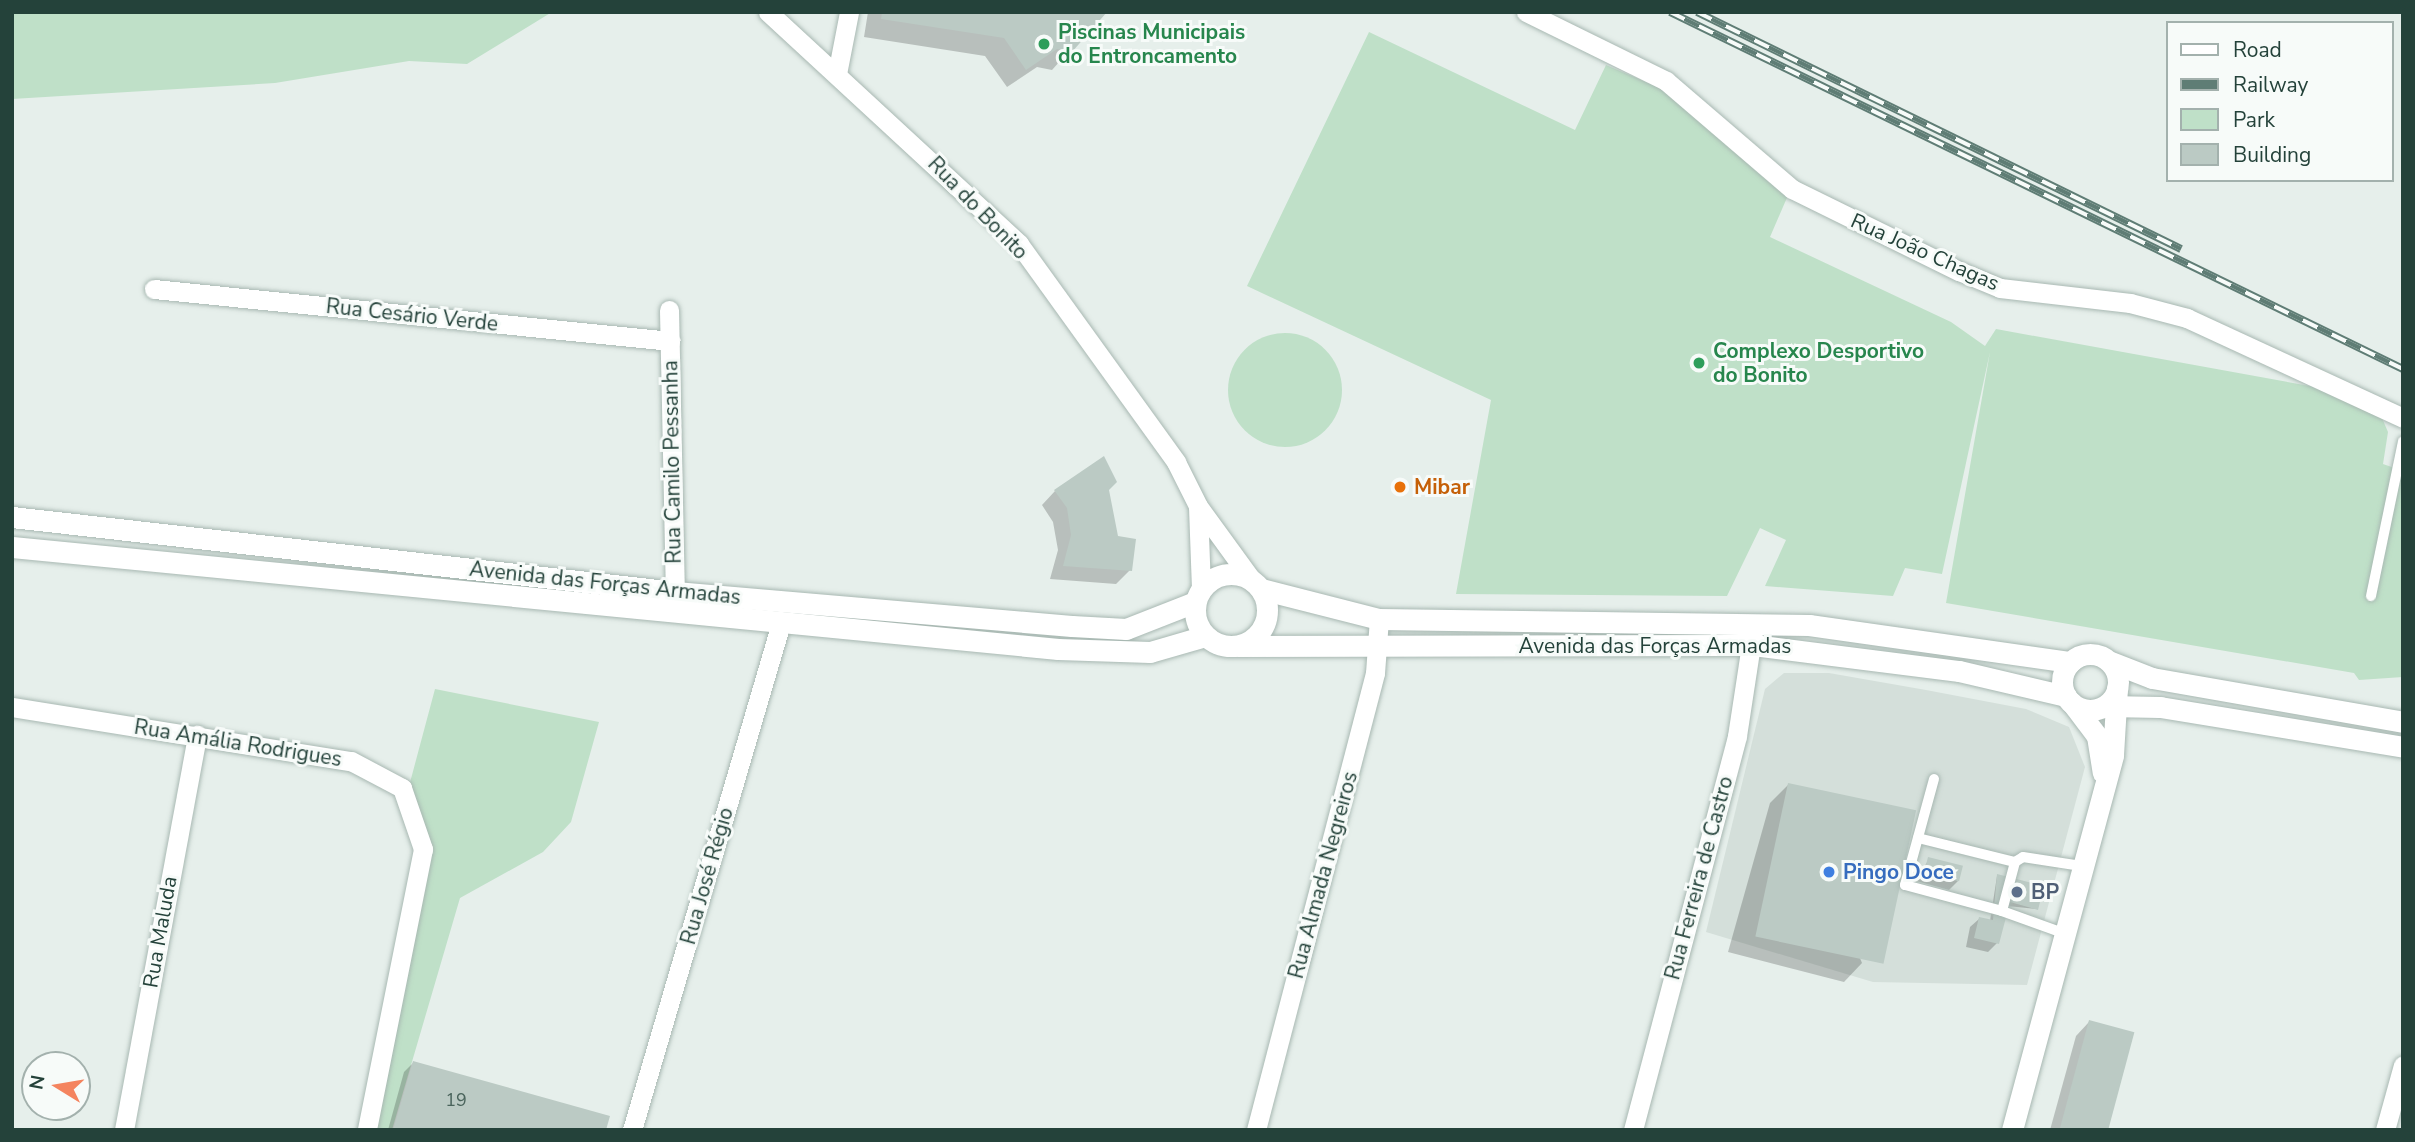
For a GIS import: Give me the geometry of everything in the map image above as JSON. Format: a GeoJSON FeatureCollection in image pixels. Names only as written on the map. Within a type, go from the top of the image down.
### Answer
{"type":"FeatureCollection","features":[{"type":"Feature","properties":{"kind":"street","name":"Rua do Bonito"},"geometry":{"type":"LineString","coordinates":[[768,12],[1018,244],[1176,462],[1198,506],[1256,584]]}},
{"type":"Feature","properties":{"kind":"street"},"geometry":{"type":"LineString","coordinates":[[836,74],[849,12]]}},
{"type":"Feature","properties":{"kind":"street","name":"Rua João Chagas"},"geometry":{"type":"LineString","coordinates":[[1526,12],[1666,81],[1792,189],[1959,271],[2000,288],[2130,303],[2187,318],[2403,418]]}},
{"type":"Feature","properties":{"kind":"street","name":"Rua Cesário Verde"},"geometry":{"type":"LineString","coordinates":[[155,289],[670,341]]}},
{"type":"Feature","properties":{"kind":"street","name":"Rua Camilo Pessanha"},"geometry":{"type":"LineString","coordinates":[[669,310],[675,613]]}},
{"type":"Feature","properties":{"kind":"street","name":"Rua do Bonito"},"geometry":{"type":"LineString","coordinates":[[1198,506],[1198,596]]}},
{"type":"Feature","properties":{"kind":"street","name":"Avenida das Forças Armadas"},"geometry":{"type":"LineString","coordinates":[[12,517],[675,592],[1126,629],[1198,596]]}},
{"type":"Feature","properties":{"kind":"street","name":"Avenida das Forças Armadas"},"geometry":{"type":"LineString","coordinates":[[12,547],[781,623],[1150,652],[1205,636]]}},
{"type":"Feature","properties":{"kind":"street"},"geometry":{"type":"LineString","coordinates":[[1219,575],[1256,584],[1265,624],[1238,646],[1205,636],[1198,596],[1219,575]]}},
{"type":"Feature","properties":{"kind":"street","name":"Avenida das Forças Armadas"},"geometry":{"type":"LineString","coordinates":[[1256,584],[1379,620],[1753,623],[1823,627],[2070,662],[2086,654],[2152,678],[2403,722]]}},
{"type":"Feature","properties":{"kind":"street","name":"Rua Almada Negreiros"},"geometry":{"type":"LineString","coordinates":[[1256,1130],[1378,645],[1379,620]]}},
{"type":"Feature","properties":{"kind":"street","name":"Rua José Régio"},"geometry":{"type":"LineString","coordinates":[[632,1130],[781,623]]}},
{"type":"Feature","properties":{"kind":"street","name":"Rua Ferreira de Castro"},"geometry":{"type":"LineString","coordinates":[[1633,1130],[1737,736],[1753,645],[1753,623]]}},
{"type":"Feature","properties":{"kind":"street","name":"Avenida das Forças Armadas"},"geometry":{"type":"LineString","coordinates":[[1238,646],[1753,645],[1959,671],[2069,700],[2089,710],[2114,700],[2403,747]]}},
{"type":"Feature","properties":{"kind":"street"},"geometry":{"type":"LineString","coordinates":[[2070,662],[2062,679],[2069,700],[2096,736],[2103,779]]}},
{"type":"Feature","properties":{"kind":"street"},"geometry":{"type":"LineString","coordinates":[[2012,1130],[2103,779],[2114,700],[2111,663]]}},
{"type":"Feature","properties":{"kind":"street","name":"Rua Amália Rodrigues"},"geometry":{"type":"LineString","coordinates":[[12,707],[351,761],[402,789],[423,849],[367,1130]]}},
{"type":"Feature","properties":{"kind":"street","name":"Rua Maluda"},"geometry":{"type":"LineString","coordinates":[[124,1130],[197,735]]}},
{"type":"Feature","properties":{"kind":"street"},"geometry":{"type":"LineString","coordinates":[[2385,1130],[2403,1065]]}},
{"type":"Feature","properties":{"kind":"lane"},"geometry":{"type":"LineString","coordinates":[[2371,596],[2403,441]]}},
{"type":"Feature","properties":{"kind":"lane"},"geometry":{"type":"LineString","coordinates":[[1934,779],[1905,886],[2002,911],[2063,933]]}},
{"type":"Feature","properties":{"kind":"lane"},"geometry":{"type":"LineString","coordinates":[[1918,838],[2015,862],[2035,855],[2081,866]]}},
{"type":"Feature","properties":{"kind":"lane"},"geometry":{"type":"LineString","coordinates":[[2002,911],[2015,862]]}},
{"type":"Feature","properties":{"kind":"shaded area"},"geometry":{"type":"Polygon","coordinates":[[[1784,673],[1829,673],[1926,690],[2026,709],[2069,727],[2085,767],[2027,985],[1873,982],[1706,932],[1765,689],[1784,673]]]}},
{"type":"Feature","properties":{"kind":"green space"},"geometry":{"type":"Polygon","coordinates":[[[12,12],[552,12],[467,64],[409,61],[275,83],[12,99],[12,12]]]}},
{"type":"Feature","properties":{"kind":"green space","name":"Complexo Desportivo do Bonito"},"geometry":{"type":"Polygon","coordinates":[[[1369,32],[1575,130],[1606,65],[1679,96],[1789,193],[1770,237],[1951,322],[1985,346],[1996,329],[2315,387],[2382,418],[2388,432],[2383,464],[2403,471],[2403,677],[2359,680],[2354,673],[1946,603],[1990,352],[1942,574],[1905,568],[1893,596],[1765,586],[1786,540],[1760,528],[1727,596],[1456,594],[1491,400],[1247,286],[1369,32]]]}},
{"type":"Feature","properties":{"kind":"green space"},"geometry":{"type":"Polygon","coordinates":[[[1285,333],[1307,337],[1326,349],[1338,368],[1342,390],[1338,412],[1326,431],[1307,443],[1285,447],[1263,443],[1244,431],[1232,412],[1228,390],[1232,368],[1244,349],[1263,337],[1285,333]]]}},
{"type":"Feature","properties":{"kind":"green space"},"geometry":{"type":"Polygon","coordinates":[[[435,689],[599,722],[571,822],[543,852],[460,898],[392,1130],[374,1130],[428,858],[408,790],[435,689]]]}},
{"type":"Feature","properties":{"kind":"building","name":"Piscinas Municipais do Entroncamento"},"geometry":{"type":"Polygon","coordinates":[[[882,12],[1107,12],[1072,52],[1057,49],[1026,70],[1004,38],[881,19],[882,12]]]}},
{"type":"Feature","properties":{"kind":"building"},"geometry":{"type":"Polygon","coordinates":[[[1104,456],[1117,482],[1109,490],[1118,536],[1136,539],[1132,571],[1063,566],[1071,535],[1067,508],[1054,490],[1104,456]]]}},
{"type":"Feature","properties":{"kind":"building","name":"Pingo Doce"},"geometry":{"type":"Polygon","coordinates":[[[1788,783],[1916,810],[1883,964],[1755,937],[1788,783]]]}},
{"type":"Feature","properties":{"kind":"building"},"geometry":{"type":"Polygon","coordinates":[[[1928,857],[1963,866],[1959,881],[1924,873],[1928,857]]]}},
{"type":"Feature","properties":{"kind":"building"},"geometry":{"type":"Polygon","coordinates":[[[1997,874],[2044,886],[2038,910],[2010,902],[1999,944],[1974,938],[1979,917],[1993,920],[1997,874]]]}},
{"type":"Feature","properties":{"kind":"building"},"geometry":{"type":"Polygon","coordinates":[[[2089,1020],[2134,1032],[2108,1130],[2060,1130],[2089,1020]]]}},
{"type":"Feature","properties":{"kind":"building"},"geometry":{"type":"Polygon","coordinates":[[[413,1061],[610,1116],[606,1130],[393,1130],[413,1061]]]}},
{"type":"Feature","properties":{"kind":"railway"},"geometry":{"type":"LineString","coordinates":[[1670,12],[2403,369]]}},
{"type":"Feature","properties":{"kind":"railway"},"geometry":{"type":"LineString","coordinates":[[1697,12],[2181,249]]}},
{"type":"Feature","properties":{"kind":"place","name":"Piscinas Municipais do Entroncamento"},"geometry":{"type":"Point","coordinates":[1044,44]}},
{"type":"Feature","properties":{"kind":"place","name":"Complexo Desportivo do Bonito"},"geometry":{"type":"Point","coordinates":[1699,363]}},
{"type":"Feature","properties":{"kind":"place","name":"Mibar"},"geometry":{"type":"Point","coordinates":[1400,487]}},
{"type":"Feature","properties":{"kind":"place","name":"Pingo Doce"},"geometry":{"type":"Point","coordinates":[1829,872]}},
{"type":"Feature","properties":{"kind":"place","name":"BP"},"geometry":{"type":"Point","coordinates":[2017,892]}}]}
